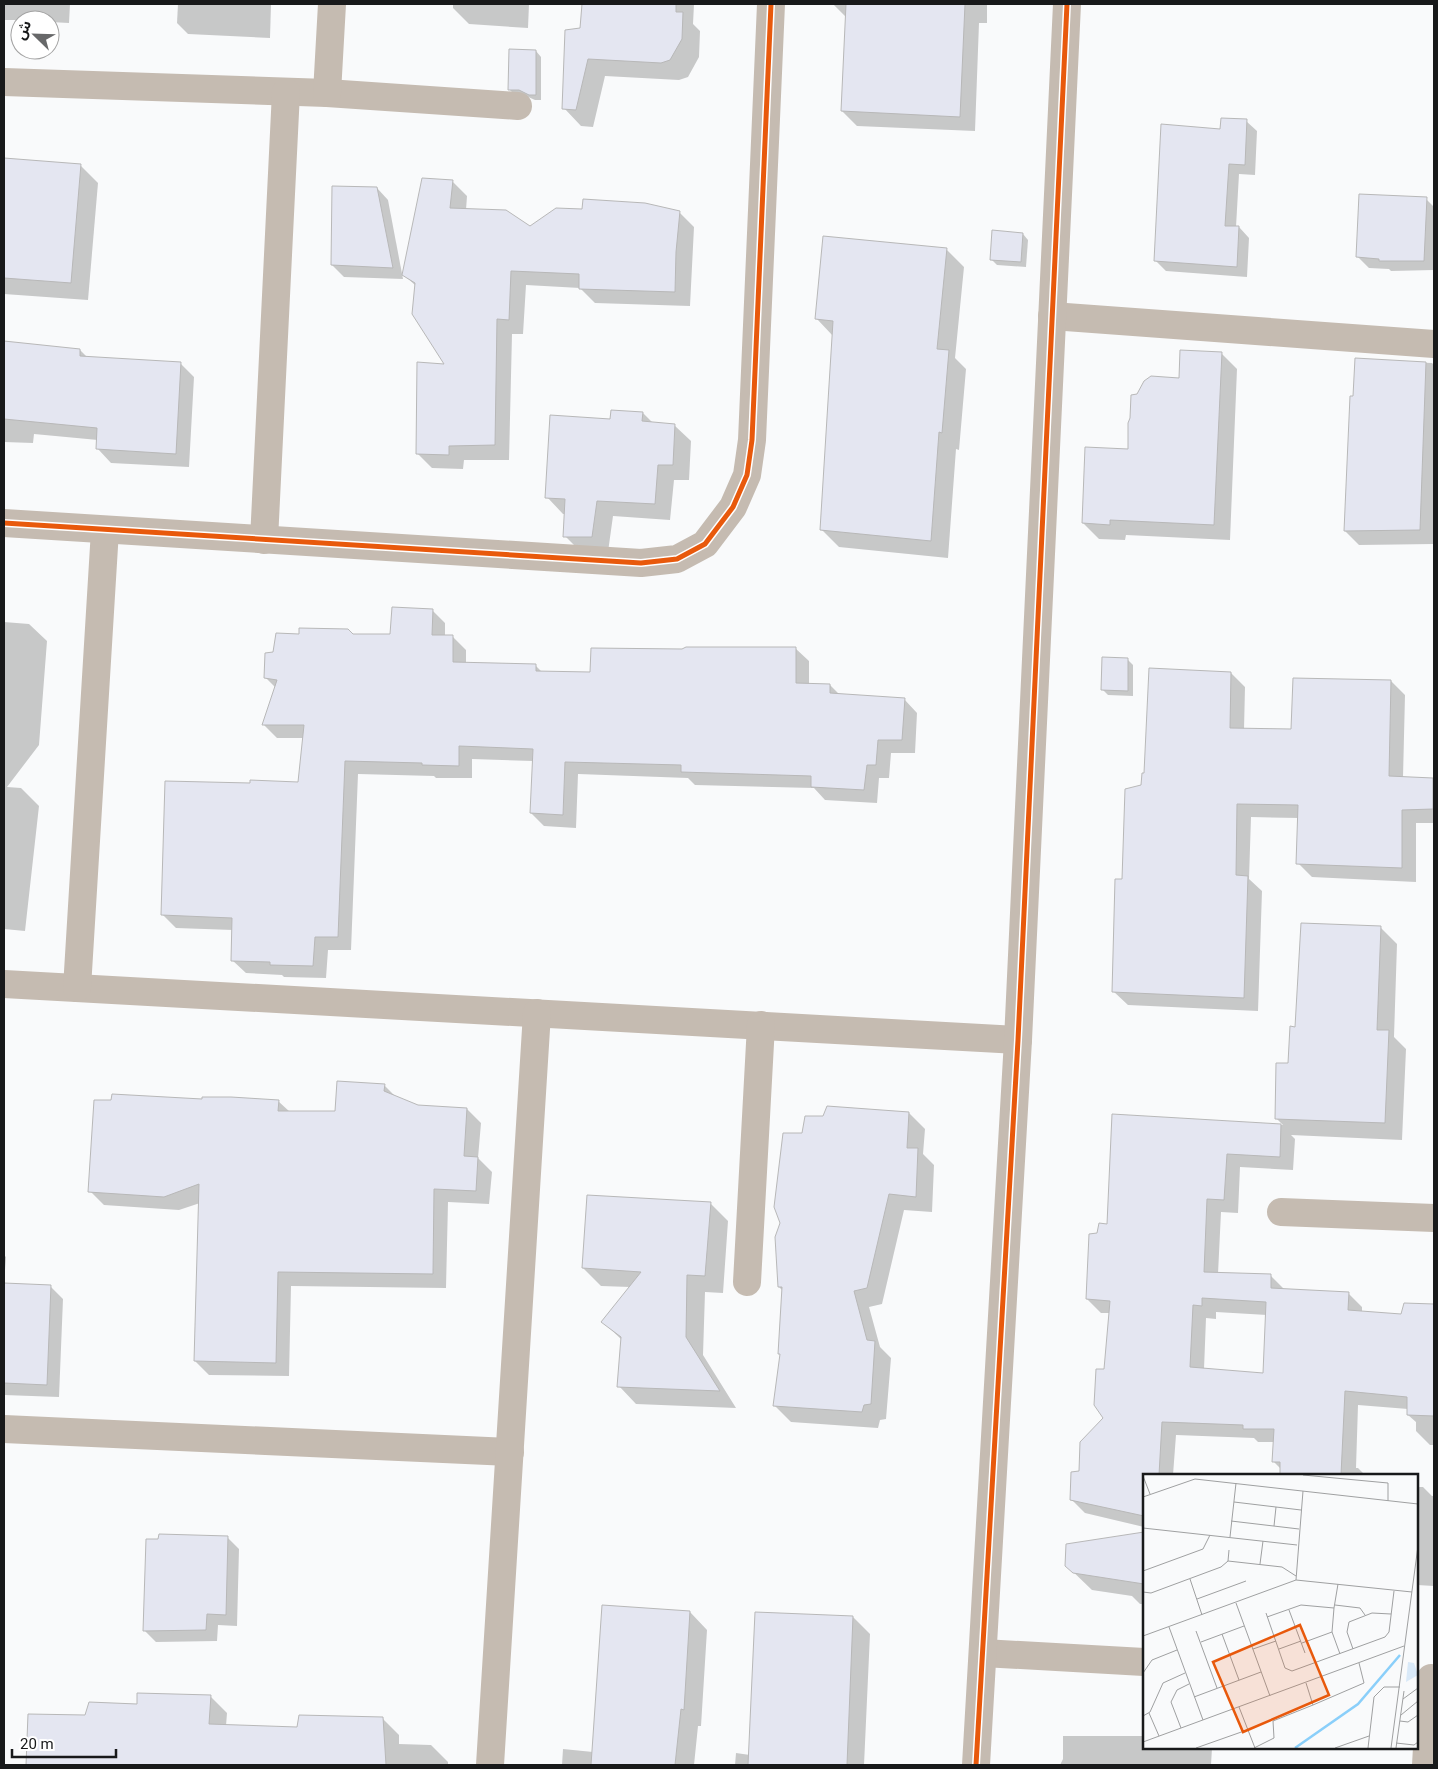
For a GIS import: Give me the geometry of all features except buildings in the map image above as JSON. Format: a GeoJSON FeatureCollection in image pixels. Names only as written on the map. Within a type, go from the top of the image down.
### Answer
{"type":"FeatureCollection","features":[{"type":"Feature","properties":{"kind":"street"},"geometry":{"type":"LineString","coordinates":[[327,93],[332,4]]}},
{"type":"Feature","properties":{"kind":"street"},"geometry":{"type":"LineString","coordinates":[[4,523],[641,563],[677,559],[705,544],[733,507],[747,475],[752,440],[771,4]]}},
{"type":"Feature","properties":{"kind":"street"},"geometry":{"type":"LineString","coordinates":[[976,1765],[1018,1040],[1067,4]]}},
{"type":"Feature","properties":{"kind":"street"},"geometry":{"type":"LineString","coordinates":[[4,82],[327,93],[518,106]]}},
{"type":"Feature","properties":{"kind":"street"},"geometry":{"type":"LineString","coordinates":[[264,540],[286,92]]}},
{"type":"Feature","properties":{"kind":"street"},"geometry":{"type":"LineString","coordinates":[[1052,316],[1434,344]]}},
{"type":"Feature","properties":{"kind":"street"},"geometry":{"type":"LineString","coordinates":[[77,988],[105,530]]}},
{"type":"Feature","properties":{"kind":"street"},"geometry":{"type":"LineString","coordinates":[[4,984],[1018,1040]]}},
{"type":"Feature","properties":{"kind":"street"},"geometry":{"type":"LineString","coordinates":[[490,1765],[536,1013]]}},
{"type":"Feature","properties":{"kind":"street"},"geometry":{"type":"LineString","coordinates":[[747,1282],[761,1026]]}},
{"type":"Feature","properties":{"kind":"street"},"geometry":{"type":"LineString","coordinates":[[1281,1212],[1434,1218]]}},
{"type":"Feature","properties":{"kind":"street"},"geometry":{"type":"LineString","coordinates":[[4,1429],[510,1452]]}},
{"type":"Feature","properties":{"kind":"street"},"geometry":{"type":"LineString","coordinates":[[983,1653],[1143,1662]]}},
{"type":"Feature","properties":{"kind":"street"},"geometry":{"type":"LineString","coordinates":[[1426,1765],[1427,1677]]}},
{"type":"Feature","properties":{"kind":"cycle path"},"geometry":{"type":"LineString","coordinates":[[4,523],[641,563],[677,559],[705,544],[733,507],[747,475],[752,440],[771,4]]}},
{"type":"Feature","properties":{"kind":"cycle path"},"geometry":{"type":"LineString","coordinates":[[976,1765],[1018,1040],[1067,4]]}}]}
